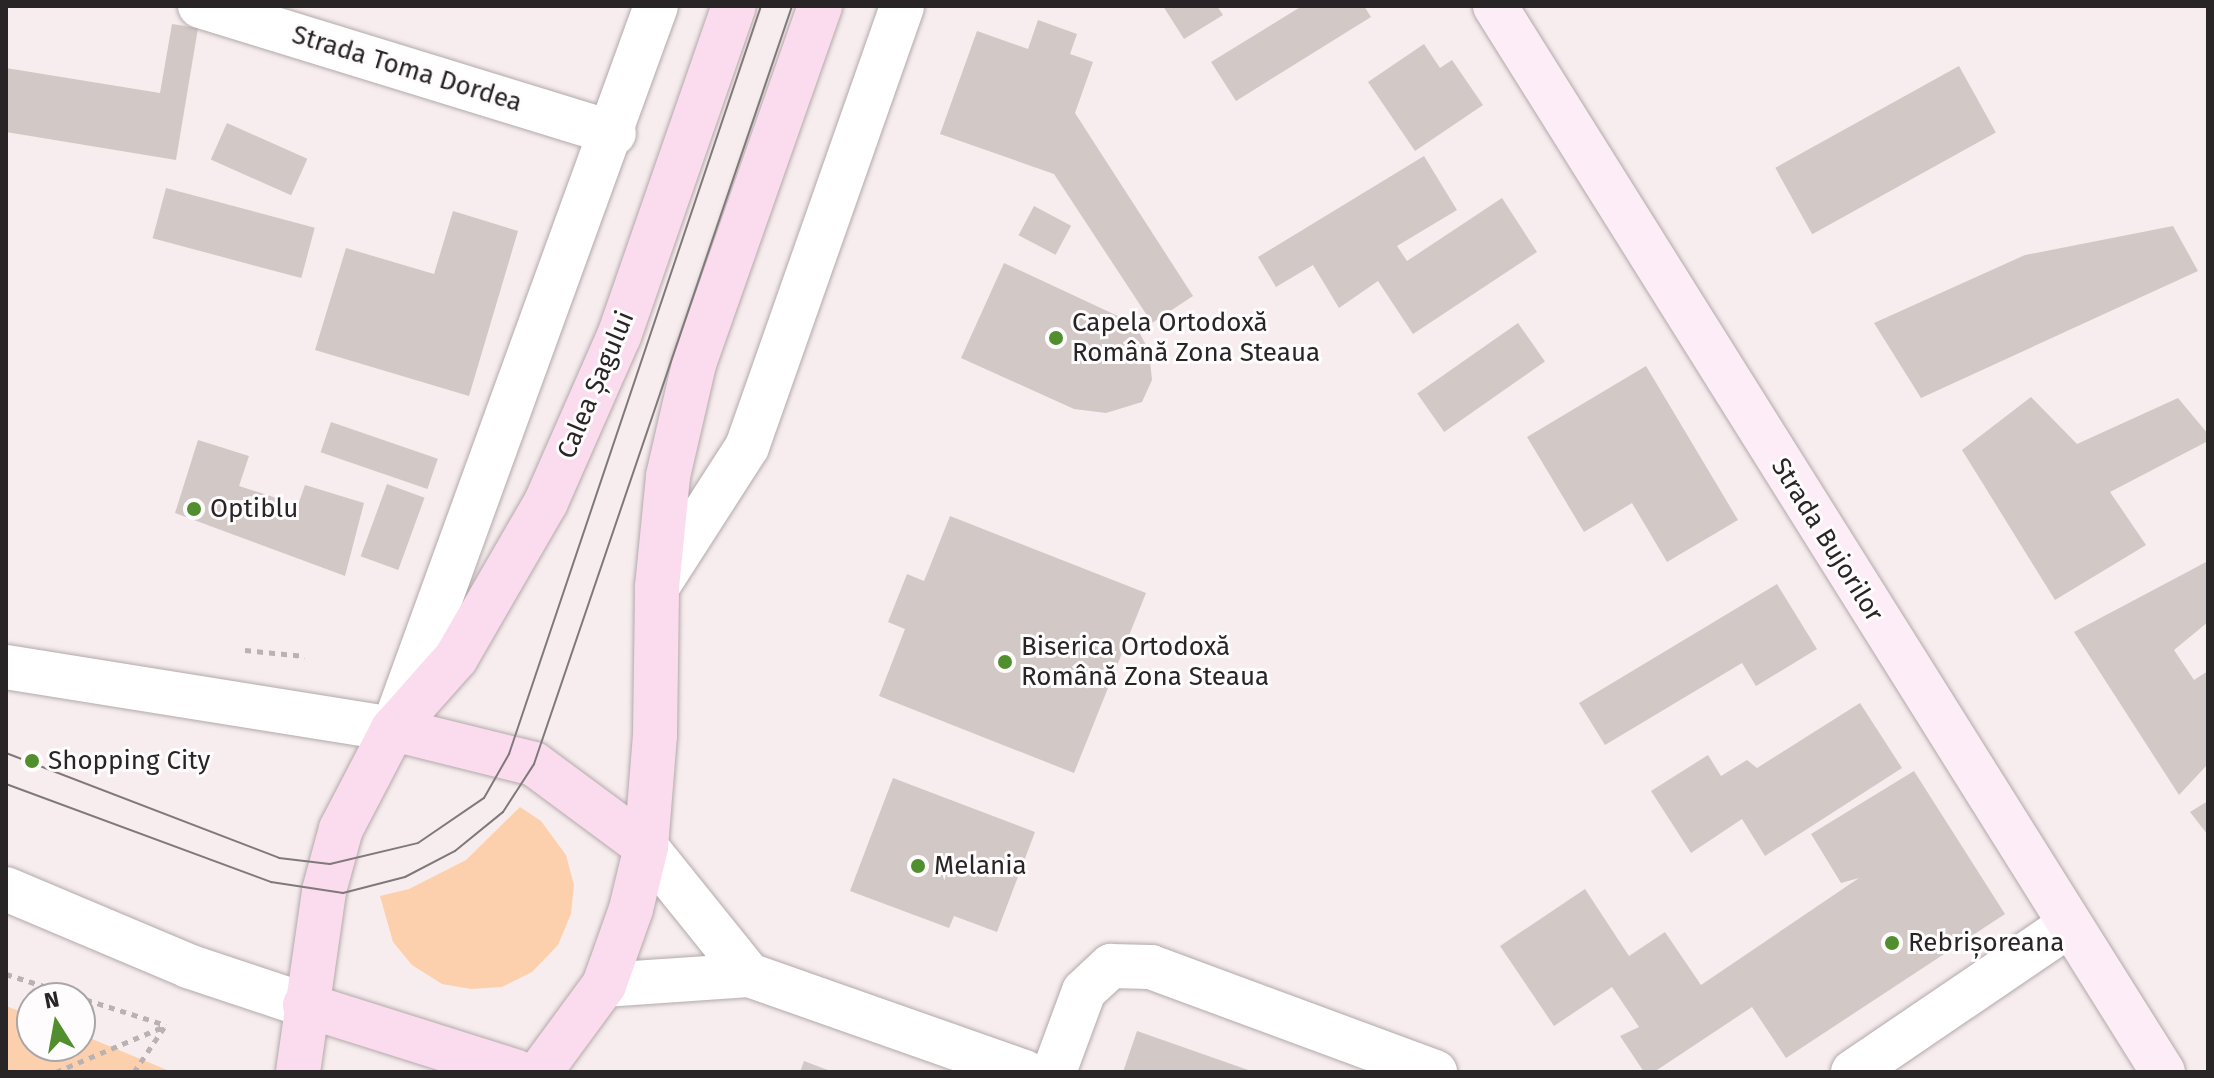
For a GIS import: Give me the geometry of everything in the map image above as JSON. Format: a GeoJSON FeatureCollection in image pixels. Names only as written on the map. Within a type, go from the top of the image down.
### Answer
{"type":"FeatureCollection","features":[{"type":"Feature","properties":{"kind":"main road","name":"Calea Șagului"},"geometry":{"type":"LineString","coordinates":[[298,1072],[305,1005],[324,891],[341,829],[393,729],[456,658],[546,502],[619,336],[734,6]]}},
{"type":"Feature","properties":{"kind":"main road"},"geometry":{"type":"LineString","coordinates":[[540,1072],[604,985],[646,847],[655,735],[657,587],[668,476],[694,364],[820,6]]}},
{"type":"Feature","properties":{"kind":"main road","name":"Strada Bujorilor"},"geometry":{"type":"LineString","coordinates":[[1495,6],[2068,926],[2163,1072]]}},
{"type":"Feature","properties":{"kind":"main road"},"geometry":{"type":"LineString","coordinates":[[393,729],[534,764],[646,847]]}},
{"type":"Feature","properties":{"kind":"main road"},"geometry":{"type":"LineString","coordinates":[[305,1005],[517,1072]]}},
{"type":"Feature","properties":{"kind":"street","name":"Strada Toma Dordea"},"geometry":{"type":"LineString","coordinates":[[200,6],[614,133]]}},
{"type":"Feature","properties":{"kind":"street","name":"Calea Șagului"},"geometry":{"type":"LineString","coordinates":[[393,729],[614,133],[656,6]]}},
{"type":"Feature","properties":{"kind":"street"},"geometry":{"type":"LineString","coordinates":[[657,587],[747,447],[902,6]]}},
{"type":"Feature","properties":{"kind":"street"},"geometry":{"type":"LineString","coordinates":[[6,667],[393,729]]}},
{"type":"Feature","properties":{"kind":"street"},"geometry":{"type":"LineString","coordinates":[[646,847],[749,975]]}},
{"type":"Feature","properties":{"kind":"street"},"geometry":{"type":"LineString","coordinates":[[6,889],[188,966],[305,1005]]}},
{"type":"Feature","properties":{"kind":"street"},"geometry":{"type":"LineString","coordinates":[[1853,1072],[2068,926]]}},
{"type":"Feature","properties":{"kind":"street"},"geometry":{"type":"LineString","coordinates":[[1054,1072],[1084,991],[1111,966],[1151,967],[1435,1072]]}},
{"type":"Feature","properties":{"kind":"street"},"geometry":{"type":"LineString","coordinates":[[604,985],[749,975],[1024,1072]]}},
{"type":"Feature","properties":{"kind":"path"},"geometry":{"type":"LineString","coordinates":[[6,974],[166,1025]]}},
{"type":"Feature","properties":{"kind":"path"},"geometry":{"type":"LineString","coordinates":[[56,1072],[166,1025]]}},
{"type":"Feature","properties":{"kind":"path"},"geometry":{"type":"LineString","coordinates":[[134,1072],[166,1025]]}},
{"type":"Feature","properties":{"kind":"shaded area"},"geometry":{"type":"Polygon","coordinates":[[[520,807],[541,821],[566,855],[574,885],[571,914],[558,945],[532,972],[502,987],[471,989],[442,984],[412,965],[393,942],[380,896],[409,889],[466,860],[520,807]]]}},
{"type":"Feature","properties":{"kind":"shaded area"},"geometry":{"type":"Polygon","coordinates":[[[6,1006],[16,1010],[16,1062],[96,1062],[96,1041],[172,1072],[6,1072],[6,1006]]]}},
{"type":"Feature","properties":{"kind":"building"},"geometry":{"type":"Polygon","coordinates":[[[1163,6],[1217,6],[1223,15],[1184,39],[1163,6]]]}},
{"type":"Feature","properties":{"kind":"building"},"geometry":{"type":"Polygon","coordinates":[[[1302,6],[1364,6],[1371,17],[1236,101],[1211,62],[1302,6]]]}},
{"type":"Feature","properties":{"kind":"building"},"geometry":{"type":"Polygon","coordinates":[[[1038,20],[1077,34],[1070,54],[1093,62],[1075,113],[1193,296],[1152,323],[1054,174],[940,134],[977,31],[1028,49],[1038,20]]]}},
{"type":"Feature","properties":{"kind":"building"},"geometry":{"type":"Polygon","coordinates":[[[172,24],[198,28],[176,160],[6,132],[6,68],[160,93],[172,24]]]}},
{"type":"Feature","properties":{"kind":"building"},"geometry":{"type":"Polygon","coordinates":[[[1424,44],[1440,68],[1452,60],[1483,105],[1415,151],[1368,82],[1424,44]]]}},
{"type":"Feature","properties":{"kind":"building"},"geometry":{"type":"Polygon","coordinates":[[[1959,66],[1996,132],[1812,234],[1775,168],[1959,66]]]}},
{"type":"Feature","properties":{"kind":"building"},"geometry":{"type":"Polygon","coordinates":[[[227,123],[307,159],[291,195],[211,160],[227,123]]]}},
{"type":"Feature","properties":{"kind":"building"},"geometry":{"type":"Polygon","coordinates":[[[1424,156],[1457,210],[1397,246],[1407,261],[1502,198],[1537,252],[1413,334],[1378,281],[1339,308],[1313,265],[1276,287],[1258,257],[1424,156]]]}},
{"type":"Feature","properties":{"kind":"building"},"geometry":{"type":"Polygon","coordinates":[[[166,188],[315,228],[301,278],[153,238],[166,188]]]}},
{"type":"Feature","properties":{"kind":"building"},"geometry":{"type":"Polygon","coordinates":[[[1034,206],[1071,226],[1056,255],[1019,235],[1034,206]]]}},
{"type":"Feature","properties":{"kind":"building"},"geometry":{"type":"Polygon","coordinates":[[[453,211],[518,231],[469,396],[315,350],[346,248],[434,274],[453,211]]]}},
{"type":"Feature","properties":{"kind":"building"},"geometry":{"type":"Polygon","coordinates":[[[2173,226],[2198,271],[1921,398],[1874,323],[2025,255],[2173,226]]]}},
{"type":"Feature","properties":{"kind":"building","name":"Capela Ortodoxă Română Zona Steaua"},"geometry":{"type":"Polygon","coordinates":[[[1004,263],[1135,324],[1149,351],[1152,380],[1142,402],[1106,413],[1074,409],[961,358],[1004,263]]]}},
{"type":"Feature","properties":{"kind":"building"},"geometry":{"type":"Polygon","coordinates":[[[1518,323],[1545,362],[1444,432],[1417,394],[1518,323]]]}},
{"type":"Feature","properties":{"kind":"building"},"geometry":{"type":"Polygon","coordinates":[[[1646,366],[1738,520],[1667,562],[1632,503],[1584,532],[1527,437],[1646,366]]]}},
{"type":"Feature","properties":{"kind":"building"},"geometry":{"type":"Polygon","coordinates":[[[2031,397],[2077,444],[2178,398],[2208,434],[2208,441],[2110,492],[2146,545],[2055,600],[1962,450],[2031,397]]]}},
{"type":"Feature","properties":{"kind":"building"},"geometry":{"type":"Polygon","coordinates":[[[331,422],[438,459],[427,489],[321,452],[331,422]]]}},
{"type":"Feature","properties":{"kind":"building"},"geometry":{"type":"Polygon","coordinates":[[[198,440],[249,456],[239,486],[298,505],[305,485],[364,503],[345,576],[175,513],[198,440]]]}},
{"type":"Feature","properties":{"kind":"building"},"geometry":{"type":"Polygon","coordinates":[[[387,484],[425,498],[398,570],[361,556],[387,484]]]}},
{"type":"Feature","properties":{"kind":"building","name":"Biserica Ortodoxă Română Zona Steaua"},"geometry":{"type":"Polygon","coordinates":[[[950,516],[1146,593],[1074,773],[879,696],[905,629],[888,622],[907,574],[924,581],[950,516]]]}},
{"type":"Feature","properties":{"kind":"building"},"geometry":{"type":"Polygon","coordinates":[[[2208,561],[2208,622],[2174,650],[2194,680],[2208,671],[2208,764],[2179,795],[2074,632],[2208,561]]]}},
{"type":"Feature","properties":{"kind":"building"},"geometry":{"type":"Polygon","coordinates":[[[1777,584],[1817,649],[1756,686],[1742,663],[1605,745],[1579,703],[1777,584]]]}},
{"type":"Feature","properties":{"kind":"building"},"geometry":{"type":"Polygon","coordinates":[[[1860,703],[1902,768],[1765,856],[1742,819],[1691,853],[1651,791],[1708,755],[1721,776],[1747,760],[1757,768],[1860,703]]]}},
{"type":"Feature","properties":{"kind":"building"},"geometry":{"type":"Polygon","coordinates":[[[1914,771],[2005,914],[1786,1058],[1752,1007],[1654,1072],[1644,1072],[1620,1036],[1639,1027],[1612,987],[1554,1026],[1500,946],[1585,889],[1629,956],[1665,932],[1701,985],[1859,878],[1841,883],[1811,834],[1914,771]]]}},
{"type":"Feature","properties":{"kind":"building"},"geometry":{"type":"Polygon","coordinates":[[[893,778],[1035,832],[997,932],[954,916],[949,928],[850,891],[893,778]]]}},
{"type":"Feature","properties":{"kind":"building"},"geometry":{"type":"Polygon","coordinates":[[[2208,801],[2208,835],[2190,812],[2208,801]]]}},
{"type":"Feature","properties":{"kind":"building"},"geometry":{"type":"Polygon","coordinates":[[[1137,1031],[1254,1072],[1123,1072],[1137,1031]]]}},
{"type":"Feature","properties":{"kind":"building"},"geometry":{"type":"Polygon","coordinates":[[[804,1061],[833,1072],[800,1072],[804,1061]]]}},
{"type":"Feature","properties":{"kind":"tram line"},"geometry":{"type":"LineString","coordinates":[[6,753],[279,858],[330,864],[418,843],[484,798],[509,754],[761,6]]}},
{"type":"Feature","properties":{"kind":"tram line"},"geometry":{"type":"LineString","coordinates":[[6,784],[271,882],[343,893],[405,877],[455,851],[503,812],[534,764],[792,6]]}},
{"type":"Feature","properties":{"kind":"place","name":"Capela Ortodoxă Română Zona Steaua"},"geometry":{"type":"Point","coordinates":[1056,338]}},
{"type":"Feature","properties":{"kind":"place","name":"Optiblu"},"geometry":{"type":"Point","coordinates":[194,509]}},
{"type":"Feature","properties":{"kind":"place","name":"Biserica Ortodoxă Română Zona Steaua"},"geometry":{"type":"Point","coordinates":[1005,662]}},
{"type":"Feature","properties":{"kind":"place","name":"Shopping City"},"geometry":{"type":"Point","coordinates":[32,761]}},
{"type":"Feature","properties":{"kind":"place","name":"Melania"},"geometry":{"type":"Point","coordinates":[918,866]}},
{"type":"Feature","properties":{"kind":"place","name":"Rebrișoreana"},"geometry":{"type":"Point","coordinates":[1892,943]}}]}
